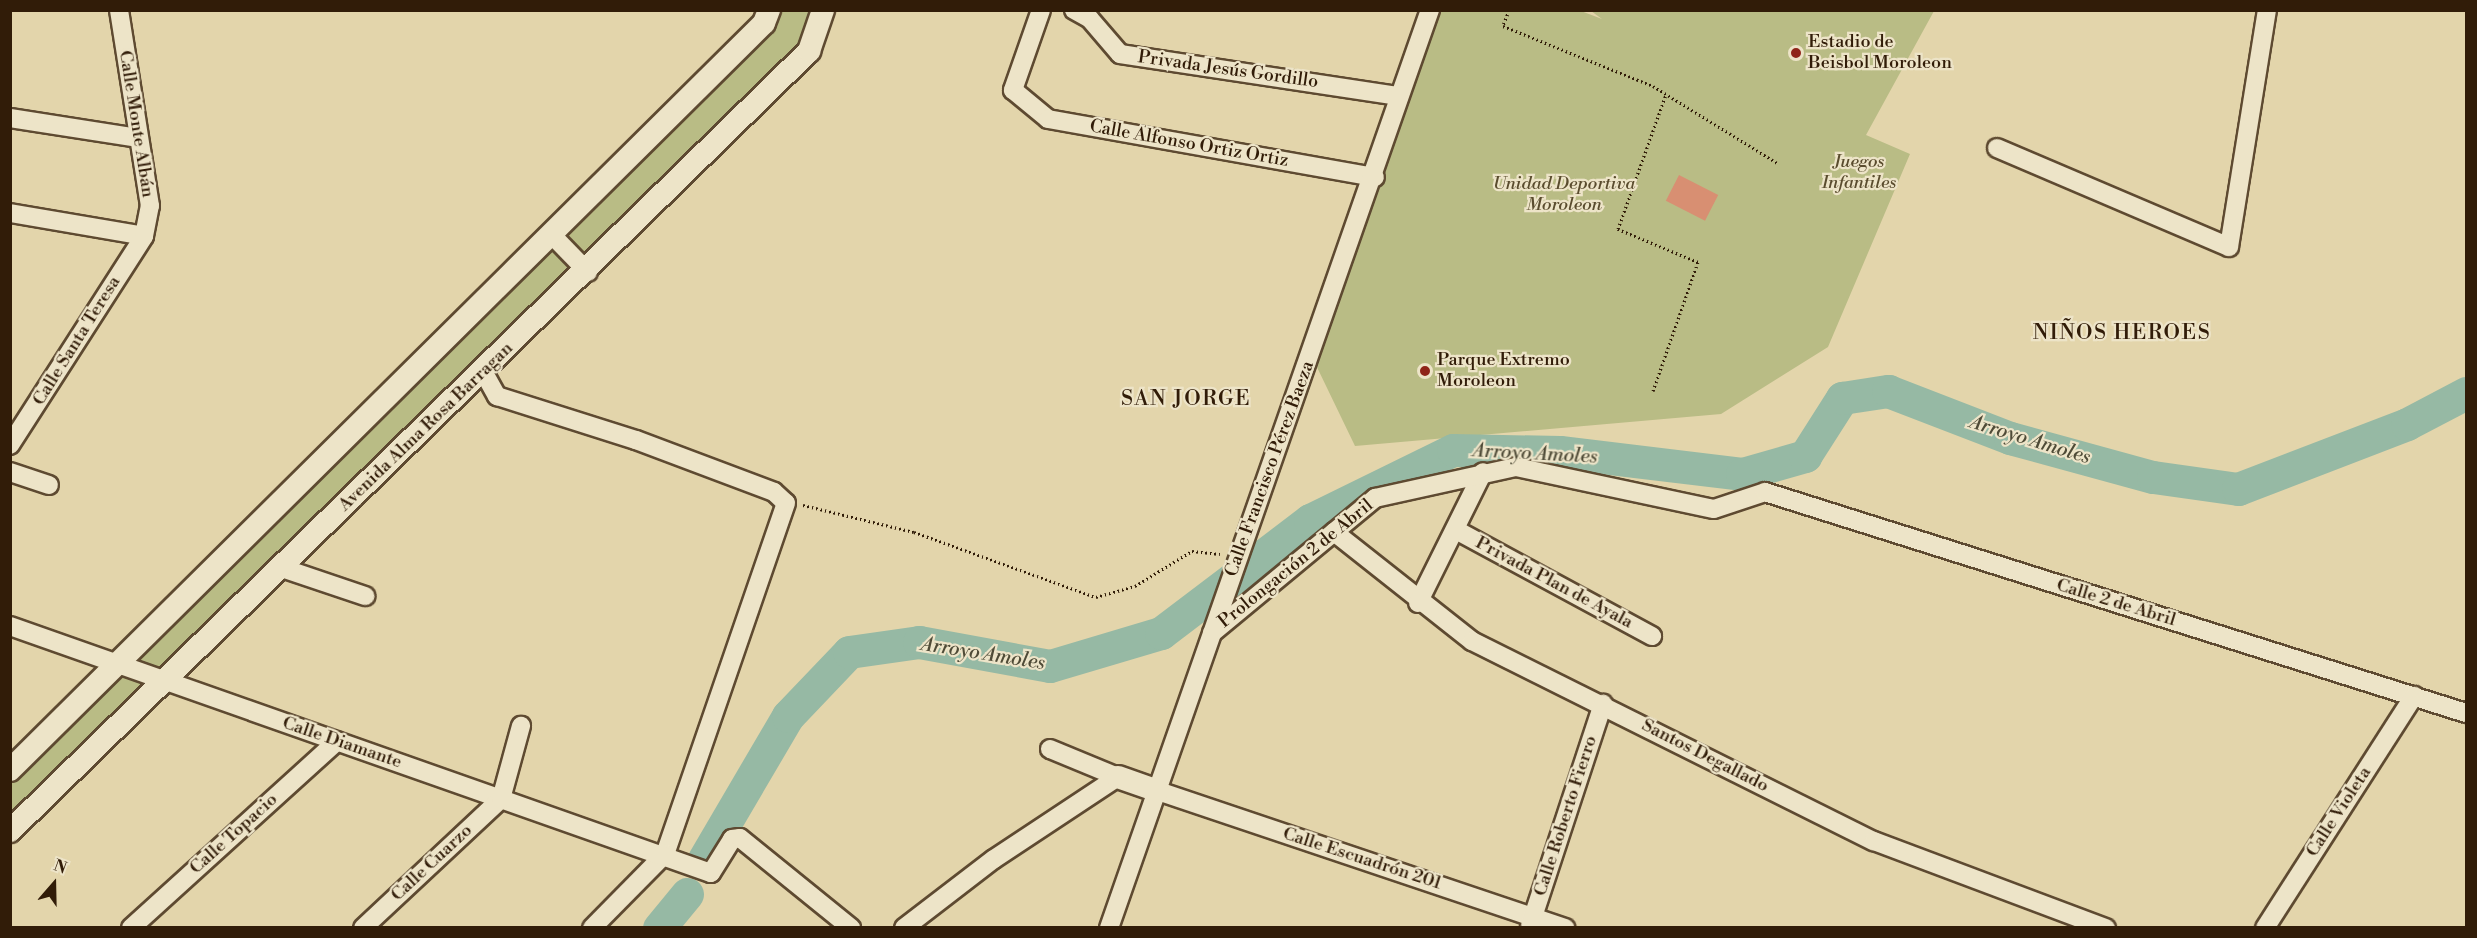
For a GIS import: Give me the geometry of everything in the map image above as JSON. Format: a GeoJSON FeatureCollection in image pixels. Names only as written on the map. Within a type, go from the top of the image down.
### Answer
{"type":"FeatureCollection","features":[{"type":"Feature","properties":{"kind":"street","name":"Calle Monte Albán"},"geometry":{"type":"LineString","coordinates":[[119,10],[137,138],[150,206],[144,236]]}},
{"type":"Feature","properties":{"kind":"street"},"geometry":{"type":"LineString","coordinates":[[10,770],[764,23],[769,10]]}},
{"type":"Feature","properties":{"kind":"street","name":"Avenida Alma Rosa Barragan"},"geometry":{"type":"LineString","coordinates":[[10,831],[483,371],[588,272],[809,51],[823,10]]}},
{"type":"Feature","properties":{"kind":"street","name":"Calle Alfonso Ortiz Ortiz"},"geometry":{"type":"LineString","coordinates":[[1041,10],[1013,90],[1048,119],[1375,177]]}},
{"type":"Feature","properties":{"kind":"street","name":"Privada Jesús Gordillo"},"geometry":{"type":"LineString","coordinates":[[1074,10],[1090,19],[1120,54],[1399,96]]}},
{"type":"Feature","properties":{"kind":"street","name":"Calle Francisco Pérez Baeza"},"geometry":{"type":"LineString","coordinates":[[1108,927],[1375,177],[1399,96],[1430,10]]}},
{"type":"Feature","properties":{"kind":"street"},"geometry":{"type":"LineString","coordinates":[[1996,148],[2229,247],[2267,10]]}},
{"type":"Feature","properties":{"kind":"street"},"geometry":{"type":"LineString","coordinates":[[10,118],[137,138]]}},
{"type":"Feature","properties":{"kind":"street"},"geometry":{"type":"LineString","coordinates":[[10,213],[144,236]]}},
{"type":"Feature","properties":{"kind":"street"},"geometry":{"type":"LineString","coordinates":[[550,234],[588,272]]}},
{"type":"Feature","properties":{"kind":"street","name":"Calle Santa Teresa"},"geometry":{"type":"LineString","coordinates":[[10,445],[144,236]]}},
{"type":"Feature","properties":{"kind":"street"},"geometry":{"type":"LineString","coordinates":[[483,371],[496,396],[636,440],[774,492],[786,503],[670,856],[592,927]]}},
{"type":"Feature","properties":{"kind":"street","name":"Prolongación 2 de Abril"},"geometry":{"type":"LineString","coordinates":[[1213,630],[1376,498],[1483,472],[1516,467],[1714,509],[1765,492]]}},
{"type":"Feature","properties":{"kind":"street"},"geometry":{"type":"LineString","coordinates":[[10,472],[49,485]]}},
{"type":"Feature","properties":{"kind":"street"},"geometry":{"type":"LineString","coordinates":[[1418,603],[1483,472]]}},
{"type":"Feature","properties":{"kind":"street","name":"Calle 2 de Abril"},"geometry":{"type":"LineString","coordinates":[[1765,492],[2466,713]]}},
{"type":"Feature","properties":{"kind":"street","name":"Privada Plan de Ayala"},"geometry":{"type":"LineString","coordinates":[[1456,530],[1652,636]]}},
{"type":"Feature","properties":{"kind":"street","name":"Santos Degallado"},"geometry":{"type":"LineString","coordinates":[[1334,532],[1418,603],[1472,641],[1603,704],[1874,841],[2106,927]]}},
{"type":"Feature","properties":{"kind":"street"},"geometry":{"type":"LineString","coordinates":[[282,568],[365,596]]}},
{"type":"Feature","properties":{"kind":"street","name":"Calle Diamante"},"geometry":{"type":"LineString","coordinates":[[10,626],[670,856],[711,873],[732,839],[740,838],[851,927]]}},
{"type":"Feature","properties":{"kind":"street","name":"Calle Violeta"},"geometry":{"type":"LineString","coordinates":[[2265,927],[2414,696]]}},
{"type":"Feature","properties":{"kind":"street","name":"Calle Roberto Fierro"},"geometry":{"type":"LineString","coordinates":[[1531,922],[1603,704]]}},
{"type":"Feature","properties":{"kind":"street"},"geometry":{"type":"LineString","coordinates":[[501,799],[520,726]]}},
{"type":"Feature","properties":{"kind":"street","name":"Calle Topacio"},"geometry":{"type":"LineString","coordinates":[[131,927],[337,741]]}},
{"type":"Feature","properties":{"kind":"street"},"geometry":{"type":"LineString","coordinates":[[1050,749],[1158,791]]}},
{"type":"Feature","properties":{"kind":"street"},"geometry":{"type":"LineString","coordinates":[[904,927],[994,859],[1118,777]]}},
{"type":"Feature","properties":{"kind":"street","name":"Calle Escuadrón 201"},"geometry":{"type":"LineString","coordinates":[[1158,791],[1531,922],[1566,927]]}},
{"type":"Feature","properties":{"kind":"street","name":"Calle Cuarzo"},"geometry":{"type":"LineString","coordinates":[[363,927],[501,799]]}},
{"type":"Feature","properties":{"kind":"path"},"geometry":{"type":"LineString","coordinates":[[1509,10],[1503,26],[1666,94],[1779,164]]}},
{"type":"Feature","properties":{"kind":"path"},"geometry":{"type":"LineString","coordinates":[[1653,391],[1698,262],[1618,230],[1666,94]]}},
{"type":"Feature","properties":{"kind":"path"},"geometry":{"type":"LineString","coordinates":[[786,503],[914,532],[1096,597],[1135,586],[1192,551],[1236,563]]}},
{"type":"Feature","properties":{"kind":"green space"},"geometry":{"type":"Polygon","coordinates":[[[769,11],[821,11],[807,49],[11,841],[11,771],[769,11]]]}},
{"type":"Feature","properties":{"kind":"green space","name":"Unidad Deportiva Moroleon"},"geometry":{"type":"Polygon","coordinates":[[[1441,11],[1581,11],[1602,19],[1591,11],[1934,11],[1866,135],[1910,154],[1828,347],[1721,414],[1355,446],[1314,361],[1441,11]]]}},
{"type":"Feature","properties":{"kind":"building"},"geometry":{"type":"Polygon","coordinates":[[[1679,175],[1718,195],[1705,221],[1666,201],[1679,175]]]}},
{"type":"Feature","properties":{"kind":"waterway","name":"Arroyo Amoles"},"geometry":{"type":"LineString","coordinates":[[704,859],[788,716],[849,652],[919,642],[1050,666],[1161,633],[1310,520],[1453,450],[1560,452],[1742,474],[1805,456],[1842,398],[1888,391],[2010,438],[2153,477],[2238,489],[2407,424],[2466,393]]}},
{"type":"Feature","properties":{"kind":"waterway"},"geometry":{"type":"LineString","coordinates":[[659,928],[687,894]]}},
{"type":"Feature","properties":{"kind":"place","name":"Estadio de Beisbol Moroleon"},"geometry":{"type":"Point","coordinates":[1796,53]}},
{"type":"Feature","properties":{"kind":"place","name":"Parque Extremo Moroleon"},"geometry":{"type":"Point","coordinates":[1425,371]}},
{"type":"Feature","properties":{"kind":"district","name":"NIÑOS HEROES"},"geometry":{"type":"Point","coordinates":[2122,333]}},
{"type":"Feature","properties":{"kind":"district","name":"SAN JORGE"},"geometry":{"type":"Point","coordinates":[1186,399]}},
{"type":"Feature","properties":{"kind":"park label","name":"Juegos Infantiles"},"geometry":{"type":"Point","coordinates":[1859,174]}}]}
